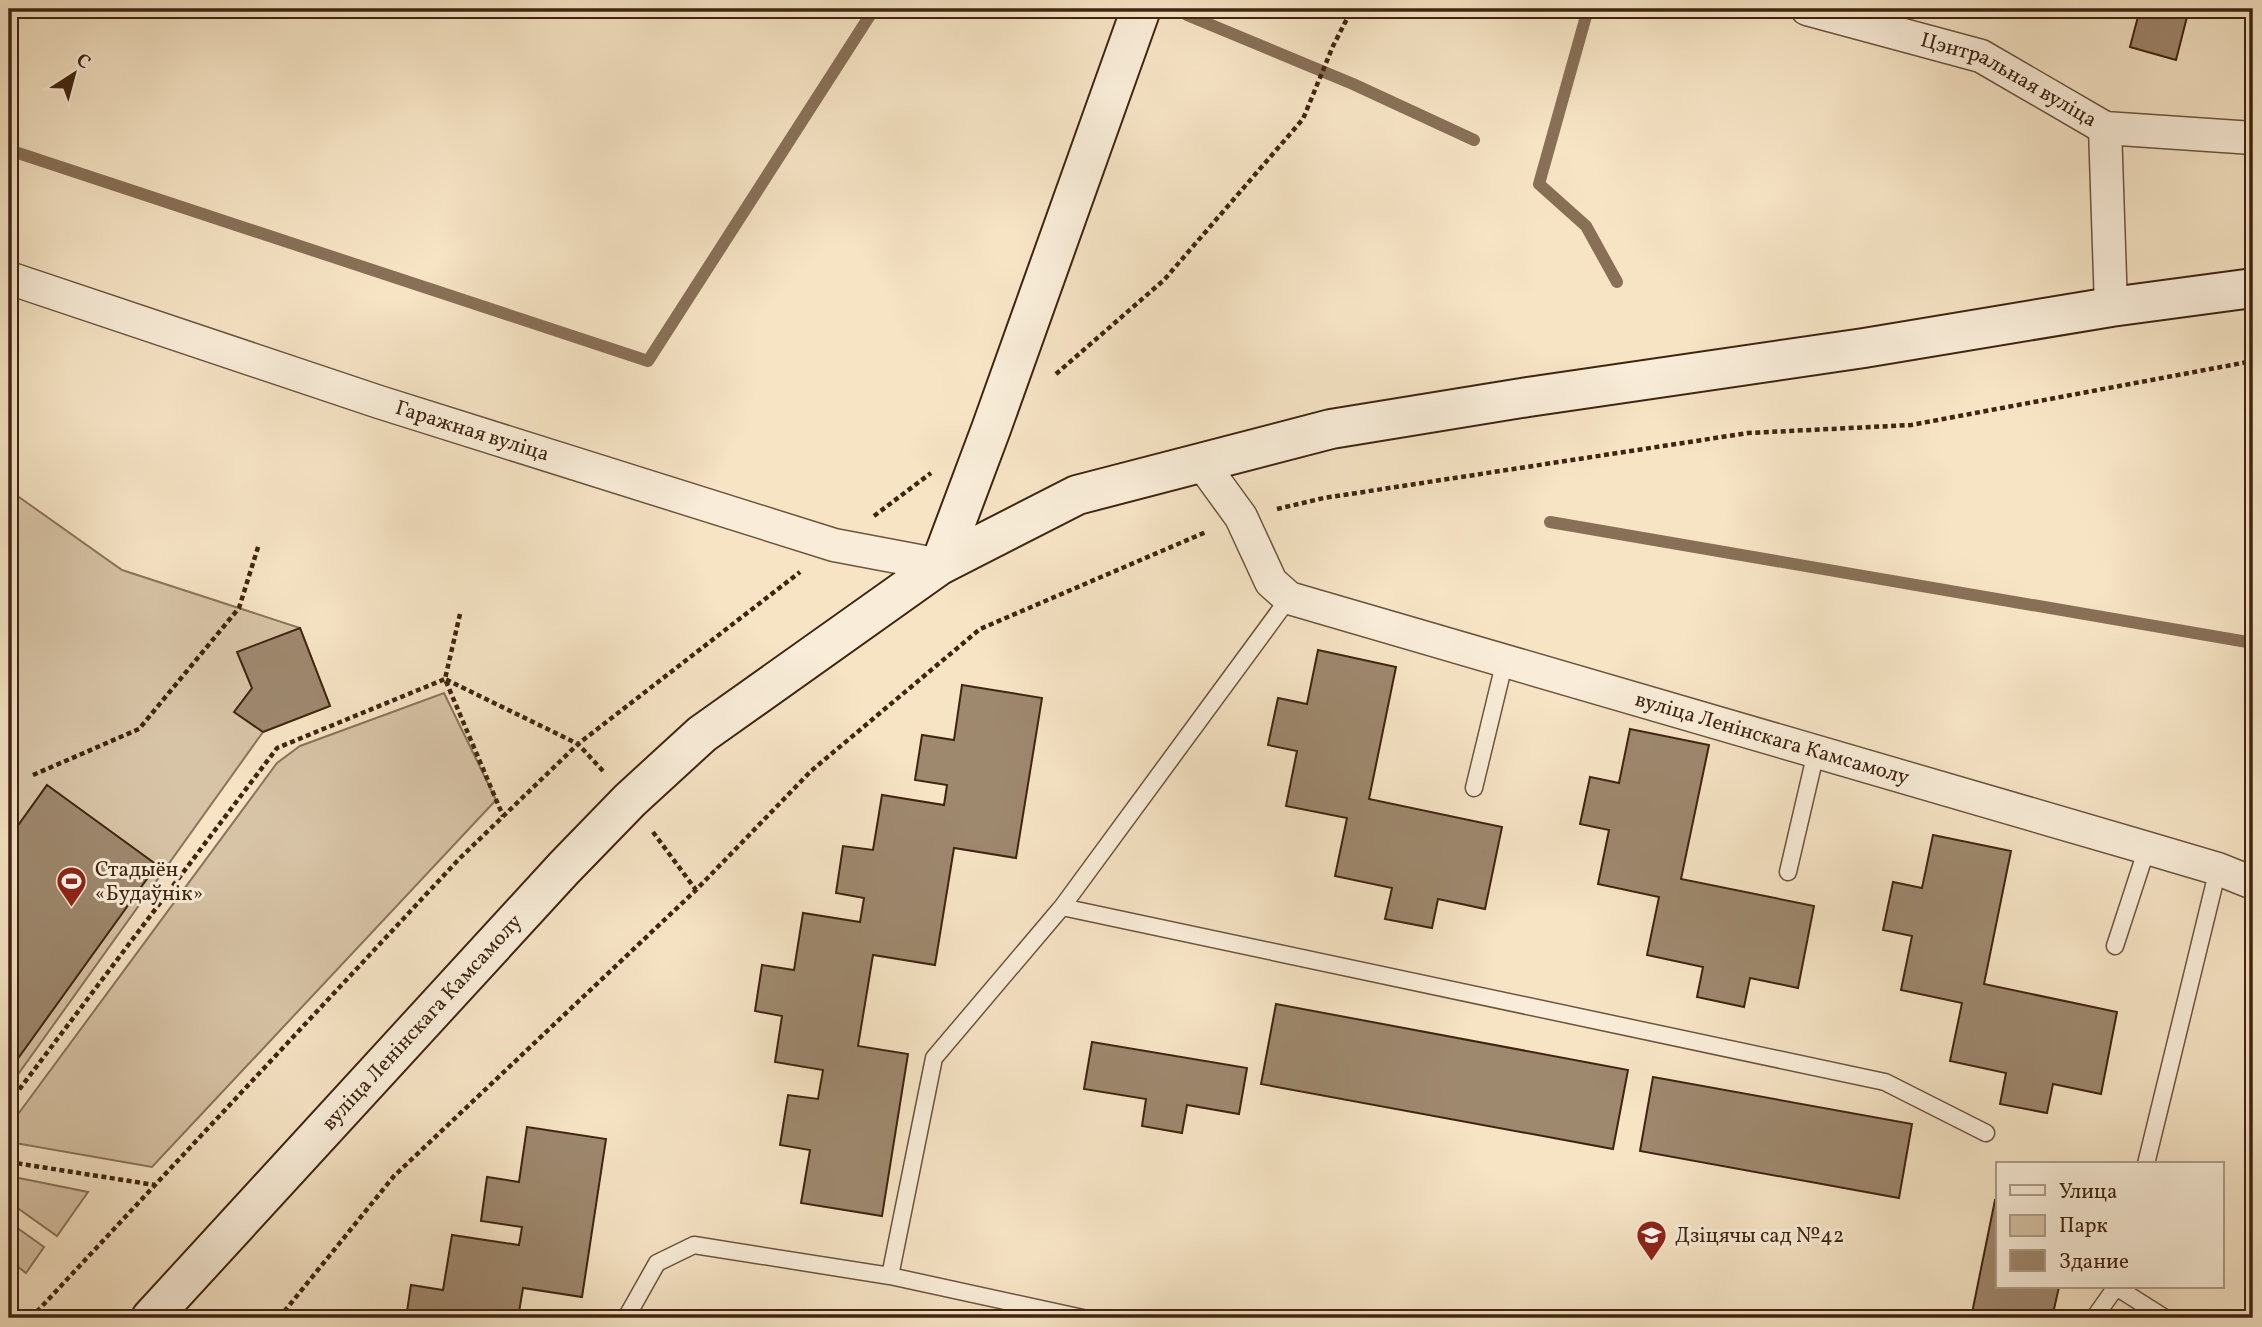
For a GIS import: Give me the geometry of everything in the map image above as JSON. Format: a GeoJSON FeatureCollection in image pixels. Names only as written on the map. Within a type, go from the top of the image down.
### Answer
{"type":"FeatureCollection","features":[{"type":"Feature","properties":{"kind":"main road"},"geometry":{"type":"LineString","coordinates":[[940,565],[1141,9]]}},
{"type":"Feature","properties":{"kind":"main road","name":"вуліца Ленінскага Камсамолу"},"geometry":{"type":"LineString","coordinates":[[151,1318],[564,869],[630,800],[702,734],[940,565],[1077,495],[1344,426],[1851,350],[2111,307],[2253,288]]}},
{"type":"Feature","properties":{"kind":"street","name":"Цэнтральная вуліца"},"geometry":{"type":"LineString","coordinates":[[1807,9],[1981,55],[2105,128],[2253,138]]}},
{"type":"Feature","properties":{"kind":"street"},"geometry":{"type":"LineString","coordinates":[[2105,128],[2111,307]]}},
{"type":"Feature","properties":{"kind":"street","name":"Гаражная вуліца"},"geometry":{"type":"LineString","coordinates":[[9,278],[379,402],[834,545],[940,565]]}},
{"type":"Feature","properties":{"kind":"street"},"geometry":{"type":"LineString","coordinates":[[1201,462],[1241,517],[1271,582],[1289,598]]}},
{"type":"Feature","properties":{"kind":"street","name":"вуліца Ленінскага Камсамолу"},"geometry":{"type":"LineString","coordinates":[[1289,598],[2147,848],[2218,869],[2253,883]]}},
{"type":"Feature","properties":{"kind":"lane"},"geometry":{"type":"LineString","coordinates":[[890,1276],[934,1058],[1062,907],[1289,598]]}},
{"type":"Feature","properties":{"kind":"lane"},"geometry":{"type":"LineString","coordinates":[[1474,788],[1505,660]]}},
{"type":"Feature","properties":{"kind":"lane"},"geometry":{"type":"LineString","coordinates":[[1787,872],[1816,752]]}},
{"type":"Feature","properties":{"kind":"lane"},"geometry":{"type":"LineString","coordinates":[[2115,946],[2147,848]]}},
{"type":"Feature","properties":{"kind":"lane"},"geometry":{"type":"LineString","coordinates":[[2146,1162],[2218,869]]}},
{"type":"Feature","properties":{"kind":"lane"},"geometry":{"type":"LineString","coordinates":[[1062,907],[1885,1082],[1986,1133]]}},
{"type":"Feature","properties":{"kind":"lane"},"geometry":{"type":"LineString","coordinates":[[626,1318],[657,1264],[694,1245],[890,1276],[1083,1318]]}},
{"type":"Feature","properties":{"kind":"lane"},"geometry":{"type":"LineString","coordinates":[[2094,1318],[2115,1288]]}},
{"type":"Feature","properties":{"kind":"lane"},"geometry":{"type":"LineString","coordinates":[[2118,1288],[2165,1318]]}},
{"type":"Feature","properties":{"kind":"path"},"geometry":{"type":"LineString","coordinates":[[1052,377],[1164,280],[1303,119],[1333,46],[1352,9]]}},
{"type":"Feature","properties":{"kind":"path"},"geometry":{"type":"LineString","coordinates":[[279,1318],[394,1176],[696,890],[811,771],[980,629],[1241,517],[1324,498],[1748,433],[1911,425],[2253,361]]}},
{"type":"Feature","properties":{"kind":"path"},"geometry":{"type":"LineString","coordinates":[[32,1318],[460,858],[579,744],[834,545],[935,471]]}},
{"type":"Feature","properties":{"kind":"path"},"geometry":{"type":"LineString","coordinates":[[33,775],[139,729],[239,608],[259,544]]}},
{"type":"Feature","properties":{"kind":"path"},"geometry":{"type":"LineString","coordinates":[[460,614],[445,679],[503,816]]}},
{"type":"Feature","properties":{"kind":"path"},"geometry":{"type":"LineString","coordinates":[[9,1103],[277,748],[445,679],[579,744]]}},
{"type":"Feature","properties":{"kind":"path"},"geometry":{"type":"LineString","coordinates":[[9,1162],[155,1185]]}},
{"type":"Feature","properties":{"kind":"green space","name":"Стадыён «Будаўнік»"},"geometry":{"type":"Polygon","coordinates":[[[9,490],[122,570],[300,628],[330,706],[263,732],[9,1087],[9,490]]]}},
{"type":"Feature","properties":{"kind":"green space"},"geometry":{"type":"Polygon","coordinates":[[[444,693],[496,800],[152,1167],[9,1142],[10,1125],[277,763],[300,746],[444,693]]]}},
{"type":"Feature","properties":{"kind":"green space"},"geometry":{"type":"Polygon","coordinates":[[[9,1176],[88,1192],[57,1236],[9,1202],[9,1176]]]}},
{"type":"Feature","properties":{"kind":"green space"},"geometry":{"type":"Polygon","coordinates":[[[9,1222],[44,1247],[26,1273],[9,1260],[9,1222]]]}},
{"type":"Feature","properties":{"kind":"building"},"geometry":{"type":"Polygon","coordinates":[[[2140,9],[2189,9],[2176,60],[2130,47],[2140,9]]]}},
{"type":"Feature","properties":{"kind":"building"},"geometry":{"type":"Polygon","coordinates":[[[300,628],[330,706],[263,732],[234,712],[252,688],[237,652],[300,628]]]}},
{"type":"Feature","properties":{"kind":"building"},"geometry":{"type":"Polygon","coordinates":[[[1318,650],[1396,667],[1369,799],[1502,827],[1485,909],[1438,899],[1432,928],[1385,919],[1392,888],[1335,876],[1347,818],[1286,806],[1297,751],[1268,745],[1278,698],[1307,704],[1318,650]]]}},
{"type":"Feature","properties":{"kind":"building"},"geometry":{"type":"Polygon","coordinates":[[[962,685],[1042,698],[1016,858],[954,848],[935,965],[873,955],[858,1046],[908,1054],[882,1216],[801,1203],[810,1150],[780,1145],[788,1095],[818,1099],[823,1070],[775,1062],[782,1016],[755,1011],[762,965],[794,970],[803,913],[860,922],[864,898],[836,893],[843,846],[873,850],[882,795],[944,805],[947,785],[915,780],[922,735],[954,740],[962,685]]]}},
{"type":"Feature","properties":{"kind":"building"},"geometry":{"type":"Polygon","coordinates":[[[1630,729],[1709,745],[1681,879],[1814,906],[1798,988],[1750,978],[1744,1007],[1697,997],[1703,967],[1647,955],[1659,897],[1598,884],[1609,830],[1580,824],[1590,777],[1619,783],[1630,729]]]}},
{"type":"Feature","properties":{"kind":"building"},"geometry":{"type":"Polygon","coordinates":[[[47,785],[157,865],[9,1071],[9,838],[47,785]]]}},
{"type":"Feature","properties":{"kind":"building"},"geometry":{"type":"Polygon","coordinates":[[[1933,835],[2011,851],[1984,984],[2117,1012],[2101,1094],[2053,1084],[2047,1113],[2000,1104],[2006,1073],[1950,1061],[1962,1003],[1901,990],[1912,936],[1883,930],[1893,882],[1922,888],[1933,835]]]}},
{"type":"Feature","properties":{"kind":"building"},"geometry":{"type":"Polygon","coordinates":[[[1276,1004],[1628,1070],[1613,1149],[1261,1084],[1276,1004]]]}},
{"type":"Feature","properties":{"kind":"building"},"geometry":{"type":"Polygon","coordinates":[[[1092,1042],[1247,1068],[1239,1114],[1187,1105],[1182,1133],[1142,1126],[1146,1099],[1084,1089],[1092,1042]]]}},
{"type":"Feature","properties":{"kind":"building"},"geometry":{"type":"Polygon","coordinates":[[[1653,1077],[1912,1124],[1899,1198],[1640,1151],[1653,1077]]]}},
{"type":"Feature","properties":{"kind":"building"},"geometry":{"type":"Polygon","coordinates":[[[527,1127],[606,1139],[582,1297],[523,1288],[518,1318],[406,1318],[411,1285],[443,1290],[452,1235],[519,1245],[522,1227],[481,1221],[487,1177],[519,1182],[527,1127]]]}},
{"type":"Feature","properties":{"kind":"building"},"geometry":{"type":"Polygon","coordinates":[[[1995,1200],[1996,1288],[2059,1288],[2052,1318],[1971,1318],[1995,1200]]]}},
{"type":"Feature","properties":{"kind":"waterway"},"geometry":{"type":"LineString","coordinates":[[9,150],[648,361],[874,9]]}},
{"type":"Feature","properties":{"kind":"waterway"},"geometry":{"type":"LineString","coordinates":[[1588,9],[1539,184],[1586,226],[1617,282]]}},
{"type":"Feature","properties":{"kind":"waterway"},"geometry":{"type":"LineString","coordinates":[[1187,15],[1353,84],[1474,140]]}},
{"type":"Feature","properties":{"kind":"waterway"},"geometry":{"type":"LineString","coordinates":[[1550,522],[2253,643]]}},
{"type":"Feature","properties":{"kind":"place","name":"Стадыён «Будаўнік»"},"geometry":{"type":"Point","coordinates":[72,909]}},
{"type":"Feature","properties":{"kind":"place","name":"Дзіцячы сад №42"},"geometry":{"type":"Point","coordinates":[1652,1263]}}]}
